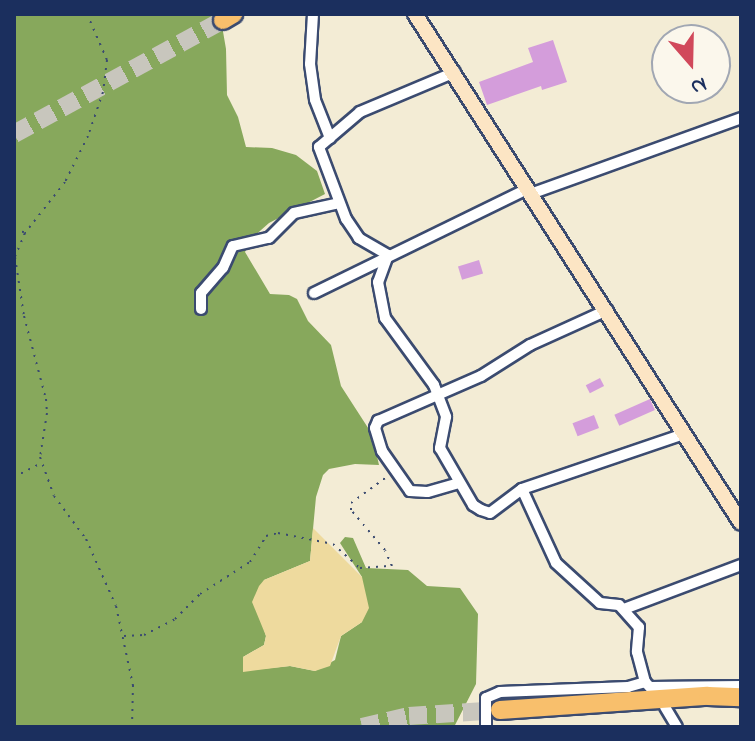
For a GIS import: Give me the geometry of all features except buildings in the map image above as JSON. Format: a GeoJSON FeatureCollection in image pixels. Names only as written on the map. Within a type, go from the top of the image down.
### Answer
{"type":"FeatureCollection","features":[{"type":"Feature","properties":{"kind":"highway"},"geometry":{"type":"LineString","coordinates":[[500,710],[708,696],[741,697]]}},
{"type":"Feature","properties":{"kind":"street"},"geometry":{"type":"LineString","coordinates":[[313,14],[310,42],[315,100],[330,138]]}},
{"type":"Feature","properties":{"kind":"street"},"geometry":{"type":"LineString","coordinates":[[415,14],[455,72],[741,523]]}},
{"type":"Feature","properties":{"kind":"street"},"geometry":{"type":"LineString","coordinates":[[388,255],[359,238],[339,203],[319,147],[360,112],[455,72]]}},
{"type":"Feature","properties":{"kind":"street"},"geometry":{"type":"LineString","coordinates":[[314,293],[388,255],[531,191],[741,118]]}},
{"type":"Feature","properties":{"kind":"street"},"geometry":{"type":"LineString","coordinates":[[201,309],[201,293],[223,268],[233,246],[269,238],[294,213],[339,203]]}},
{"type":"Feature","properties":{"kind":"street"},"geometry":{"type":"LineString","coordinates":[[388,255],[378,282],[385,318],[439,394],[446,417],[440,448],[473,505],[490,513],[522,489],[684,434]]}},
{"type":"Feature","properties":{"kind":"street"},"geometry":{"type":"LineString","coordinates":[[459,483],[417,493],[402,485],[377,439],[375,428],[378,421],[481,376],[530,345],[607,310]]}},
{"type":"Feature","properties":{"kind":"street"},"geometry":{"type":"LineString","coordinates":[[522,489],[556,563],[600,603],[619,605],[639,627],[637,652],[645,682],[650,687],[741,686]]}},
{"type":"Feature","properties":{"kind":"street"},"geometry":{"type":"LineString","coordinates":[[624,609],[741,565]]}},
{"type":"Feature","properties":{"kind":"street"},"geometry":{"type":"LineString","coordinates":[[486,727],[486,698],[495,693],[628,687],[645,682]]}},
{"type":"Feature","properties":{"kind":"street"},"geometry":{"type":"LineString","coordinates":[[665,707],[677,727]]}},
{"type":"Feature","properties":{"kind":"path"},"geometry":{"type":"LineString","coordinates":[[87,14],[107,60],[103,92],[88,136],[65,182],[25,233],[15,257],[24,316],[46,399],[42,462],[54,496],[86,539],[116,606],[133,685],[132,727]]}},
{"type":"Feature","properties":{"kind":"path"},"geometry":{"type":"LineString","coordinates":[[14,231],[25,233]]}},
{"type":"Feature","properties":{"kind":"path"},"geometry":{"type":"LineString","coordinates":[[14,477],[42,462]]}},
{"type":"Feature","properties":{"kind":"path"},"geometry":{"type":"LineString","coordinates":[[123,636],[144,635],[175,619],[200,594],[250,562],[266,536],[278,533],[333,544],[360,568],[392,566],[385,550],[351,510],[351,503],[395,471]]}},
{"type":"Feature","properties":{"kind":"green space"},"geometry":{"type":"Polygon","coordinates":[[[14,14],[220,14],[226,49],[227,95],[238,117],[246,147],[272,148],[296,155],[317,171],[325,194],[269,223],[251,239],[245,252],[270,294],[289,295],[297,299],[308,321],[331,345],[341,386],[372,434],[379,465],[355,464],[329,469],[323,475],[316,497],[310,561],[264,580],[259,613],[266,636],[264,645],[243,657],[243,671],[290,666],[315,671],[335,660],[341,636],[362,622],[362,577],[340,543],[345,537],[353,538],[366,568],[408,570],[427,586],[460,588],[478,614],[476,684],[454,727],[14,727],[14,14]]]}},
{"type":"Feature","properties":{"kind":"sand"},"geometry":{"type":"Polygon","coordinates":[[[313,528],[362,577],[369,608],[362,622],[341,636],[330,666],[315,671],[290,666],[243,672],[243,657],[264,645],[266,636],[252,602],[259,586],[264,580],[310,561],[313,528]]]}},
{"type":"Feature","properties":{"kind":"tunnel"},"geometry":{"type":"LineString","coordinates":[[14,134],[223,20]]}},
{"type":"Feature","properties":{"kind":"tunnel"},"geometry":{"type":"LineString","coordinates":[[362,727],[409,716],[500,710]]}}]}
